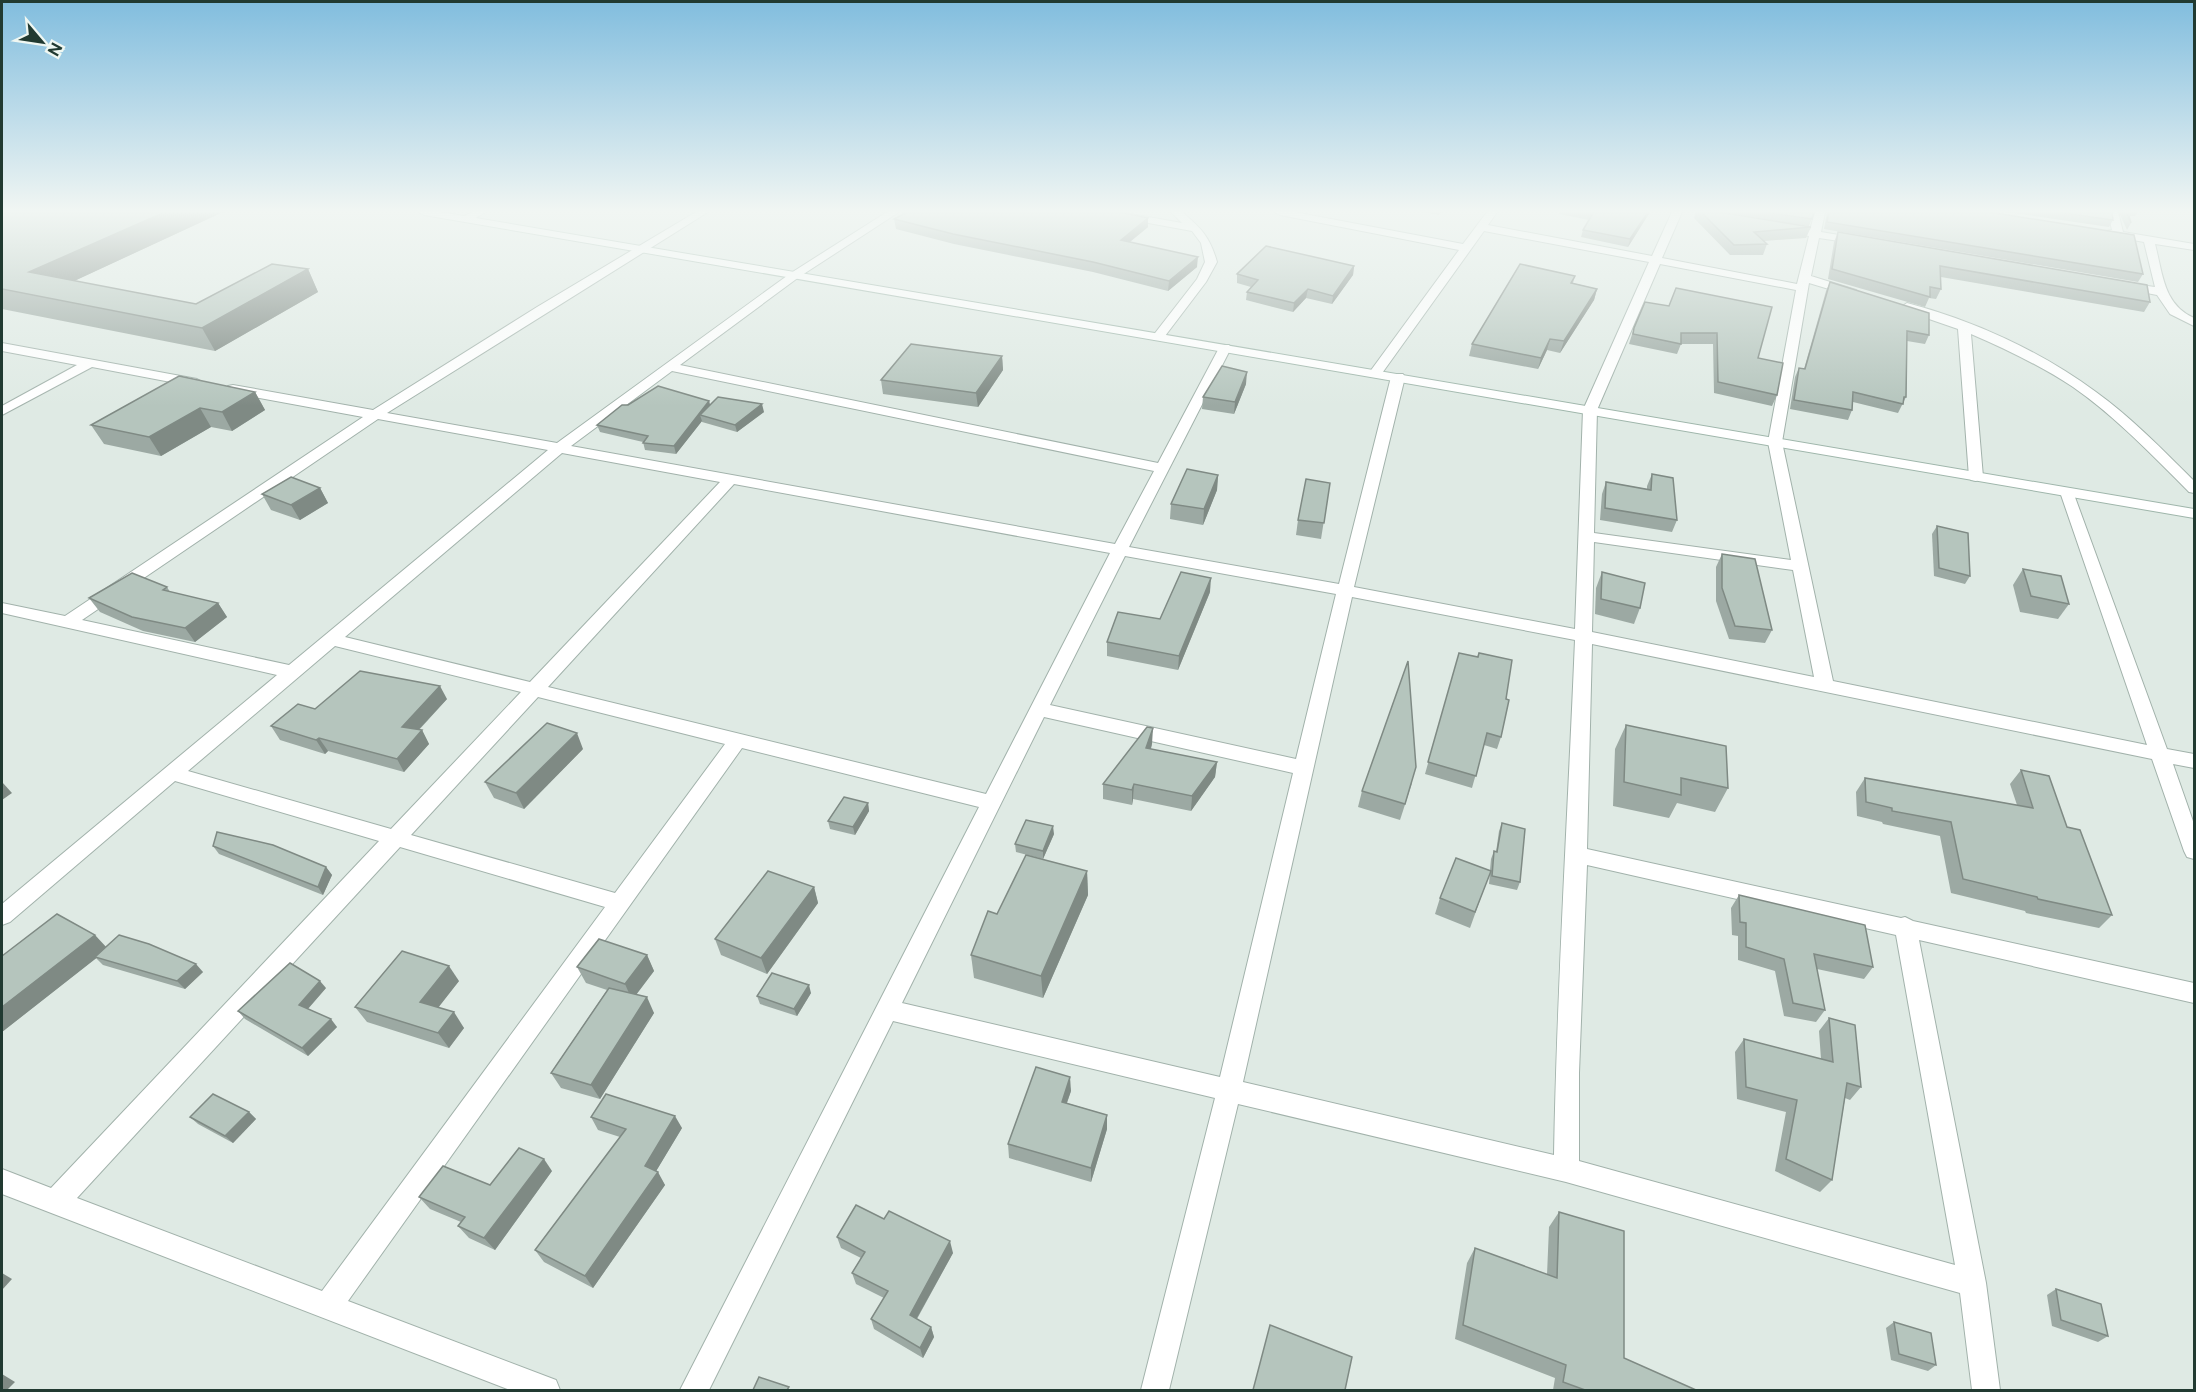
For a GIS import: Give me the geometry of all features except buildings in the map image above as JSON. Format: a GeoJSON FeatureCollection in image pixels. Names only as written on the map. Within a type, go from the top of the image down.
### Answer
{"type":"FeatureCollection","features":[{"type":"Feature","properties":{"kind":"street"},"geometry":{"type":"LineString","coordinates":[[67,622],[226,512],[373,415],[595,277]]}},
{"type":"Feature","properties":{"kind":"street"},"geometry":{"type":"LineString","coordinates":[[2,916],[558,449],[792,277]]}},
{"type":"Feature","properties":{"kind":"street"},"geometry":{"type":"LineString","coordinates":[[806,277],[2194,514]]}},
{"type":"Feature","properties":{"kind":"street"},"geometry":{"type":"LineString","coordinates":[[1158,337],[1204,277]]}},
{"type":"Feature","properties":{"kind":"street"},"geometry":{"type":"LineString","coordinates":[[1375,373],[1444,277]]}},
{"type":"Feature","properties":{"kind":"street"},"geometry":{"type":"LineString","coordinates":[[1566,1170],[1567,1073],[1577,855],[1590,410],[1648,277]]}},
{"type":"Feature","properties":{"kind":"street"},"geometry":{"type":"LineString","coordinates":[[1764,277],[1868,296]]}},
{"type":"Feature","properties":{"kind":"street"},"geometry":{"type":"LineString","coordinates":[[1804,277],[1775,442],[1825,686]]}},
{"type":"Feature","properties":{"kind":"street"},"geometry":{"type":"LineString","coordinates":[[2158,277],[2168,307],[2177,315],[2194,322]]}},
{"type":"Feature","properties":{"kind":"street"},"geometry":{"type":"LineString","coordinates":[[2116,284],[2162,292]]}},
{"type":"Feature","properties":{"kind":"street"},"geometry":{"type":"LineString","coordinates":[[1899,305],[1964,328],[2020,352],[2077,384],[2124,421],[2194,489]]}},
{"type":"Feature","properties":{"kind":"street"},"geometry":{"type":"LineString","coordinates":[[1964,328],[1976,477]]}},
{"type":"Feature","properties":{"kind":"street"},"geometry":{"type":"LineString","coordinates":[[2,347],[1346,591],[1582,636],[2194,761]]}},
{"type":"Feature","properties":{"kind":"street"},"geometry":{"type":"LineString","coordinates":[[694,1390],[1120,549],[1225,348]]}},
{"type":"Feature","properties":{"kind":"street"},"geometry":{"type":"LineString","coordinates":[[2,411],[90,363]]}},
{"type":"Feature","properties":{"kind":"street"},"geometry":{"type":"LineString","coordinates":[[670,367],[1162,468]]}},
{"type":"Feature","properties":{"kind":"street"},"geometry":{"type":"LineString","coordinates":[[1155,1390],[1229,1090],[1371,480],[1398,377]]}},
{"type":"Feature","properties":{"kind":"street"},"geometry":{"type":"LineString","coordinates":[[55,1202],[730,480]]}},
{"type":"Feature","properties":{"kind":"street"},"geometry":{"type":"LineString","coordinates":[[2067,492],[2194,851]]}},
{"type":"Feature","properties":{"kind":"street"},"geometry":{"type":"LineString","coordinates":[[1585,536],[1801,566]]}},
{"type":"Feature","properties":{"kind":"street"},"geometry":{"type":"LineString","coordinates":[[2,608],[292,672]]}},
{"type":"Feature","properties":{"kind":"street"},"geometry":{"type":"LineString","coordinates":[[331,639],[991,803]]}},
{"type":"Feature","properties":{"kind":"street"},"geometry":{"type":"LineString","coordinates":[[1039,709],[1304,768]]}},
{"type":"Feature","properties":{"kind":"street"},"geometry":{"type":"LineString","coordinates":[[327,1307],[738,740]]}},
{"type":"Feature","properties":{"kind":"street"},"geometry":{"type":"LineString","coordinates":[[171,773],[620,903]]}},
{"type":"Feature","properties":{"kind":"street"},"geometry":{"type":"LineString","coordinates":[[1577,855],[1905,926],[2194,993]]}},
{"type":"Feature","properties":{"kind":"street"},"geometry":{"type":"LineString","coordinates":[[1905,926],[1972,1283],[1986,1390]]}},
{"type":"Feature","properties":{"kind":"street"},"geometry":{"type":"LineString","coordinates":[[886,1009],[1566,1170],[1972,1283]]}},
{"type":"Feature","properties":{"kind":"street"},"geometry":{"type":"LineString","coordinates":[[4,1186],[55,1202],[546,1390]]}}]}
